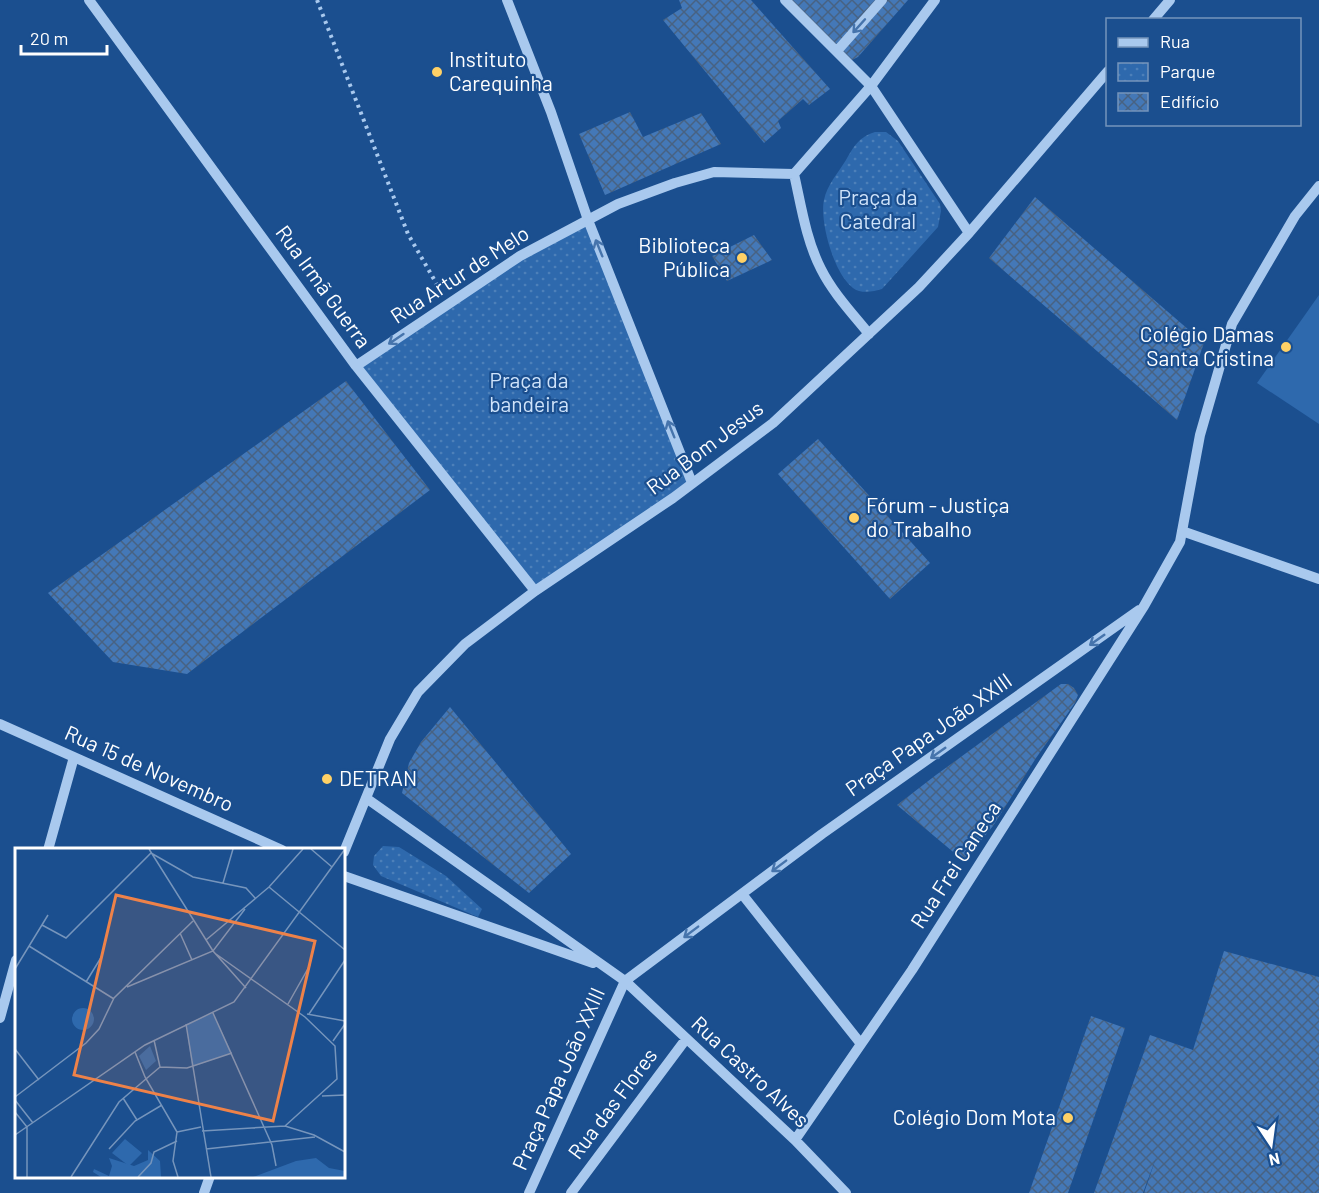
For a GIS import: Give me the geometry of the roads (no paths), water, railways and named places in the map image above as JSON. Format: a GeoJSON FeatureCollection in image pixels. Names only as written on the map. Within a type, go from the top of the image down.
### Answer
{"type":"FeatureCollection","features":[{"type":"Feature","properties":{"kind":"street","name":"Rua Irmã Guerra"},"geometry":{"type":"LineString","coordinates":[[89,0],[356,366],[535,591]]}},
{"type":"Feature","properties":{"kind":"street"},"geometry":{"type":"LineString","coordinates":[[507,0],[551,112],[588,220],[692,483]]}},
{"type":"Feature","properties":{"kind":"street"},"geometry":{"type":"LineString","coordinates":[[785,0],[871,86],[969,232]]}},
{"type":"Feature","properties":{"kind":"street"},"geometry":{"type":"LineString","coordinates":[[837,51],[882,0]]}},
{"type":"Feature","properties":{"kind":"street"},"geometry":{"type":"LineString","coordinates":[[869,334],[835,291],[821,268],[806,229],[794,174],[871,86],[935,0]]}},
{"type":"Feature","properties":{"kind":"street"},"geometry":{"type":"LineString","coordinates":[[1155,18],[1170,0]]}},
{"type":"Feature","properties":{"kind":"street","name":"Rua Bom Jesus"},"geometry":{"type":"LineString","coordinates":[[345,850],[390,739],[418,692],[465,644],[535,591],[692,483],[773,423],[919,286],[969,232],[1106,72]]}},
{"type":"Feature","properties":{"kind":"street","name":"Rua Artur de Melo"},"geometry":{"type":"LineString","coordinates":[[356,366],[520,256],[618,204],[675,183],[714,172],[794,174]]}},
{"type":"Feature","properties":{"kind":"street","name":"Rua Frei Caneca"},"geometry":{"type":"LineString","coordinates":[[795,1140],[919,960],[1144,606],[1180,543],[1200,435],[1232,324],[1295,216],[1319,186]]}},
{"type":"Feature","properties":{"kind":"street"},"geometry":{"type":"LineString","coordinates":[[1182,531],[1319,579]]}},
{"type":"Feature","properties":{"kind":"street","name":"Praça Papa João XXIII"},"geometry":{"type":"LineString","coordinates":[[529,1193],[625,981],[822,834],[1144,606]]}},
{"type":"Feature","properties":{"kind":"street","name":"Rua 15 de Novembro"},"geometry":{"type":"LineString","coordinates":[[0,724],[280,848]]}},
{"type":"Feature","properties":{"kind":"street"},"geometry":{"type":"LineString","coordinates":[[48,848],[74,757]]}},
{"type":"Feature","properties":{"kind":"street","name":"Rua Castro Alves"},"geometry":{"type":"LineString","coordinates":[[366,798],[625,981],[795,1140],[846,1193]]}},
{"type":"Feature","properties":{"kind":"street"},"geometry":{"type":"LineString","coordinates":[[345,876],[605,967]]}},
{"type":"Feature","properties":{"kind":"street"},"geometry":{"type":"LineString","coordinates":[[740,895],[861,1044]]}},
{"type":"Feature","properties":{"kind":"street"},"geometry":{"type":"LineString","coordinates":[[0,1018],[15,964]]}},
{"type":"Feature","properties":{"kind":"street","name":"Rua das Flores"},"geometry":{"type":"LineString","coordinates":[[571,1193],[686,1039]]}},
{"type":"Feature","properties":{"kind":"street"},"geometry":{"type":"LineString","coordinates":[[204,1193],[209,1178]]}},
{"type":"Feature","properties":{"kind":"place","name":"Instituto Carequinha"},"geometry":{"type":"Point","coordinates":[437,72]}},
{"type":"Feature","properties":{"kind":"place","name":"Biblioteca Pública"},"geometry":{"type":"Point","coordinates":[742,258]}},
{"type":"Feature","properties":{"kind":"place","name":"Colégio Damas Santa Cristina"},"geometry":{"type":"Point","coordinates":[1286,347]}},
{"type":"Feature","properties":{"kind":"place","name":"Fórum - Justiça do Trabalho"},"geometry":{"type":"Point","coordinates":[854,518]}},
{"type":"Feature","properties":{"kind":"place","name":"DETRAN"},"geometry":{"type":"Point","coordinates":[327,779]}},
{"type":"Feature","properties":{"kind":"place","name":"Colégio Dom Mota"},"geometry":{"type":"Point","coordinates":[1068,1118]}},
{"type":"Feature","properties":{"kind":"park label","name":"Praça da Catedral"},"geometry":{"type":"Point","coordinates":[878,210]}},
{"type":"Feature","properties":{"kind":"park label","name":"Praça da bandeira"},"geometry":{"type":"Point","coordinates":[529,393]}}]}
